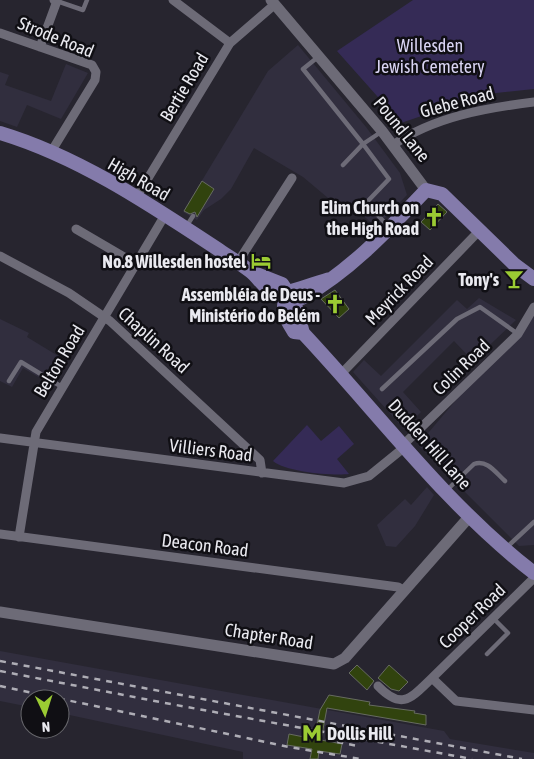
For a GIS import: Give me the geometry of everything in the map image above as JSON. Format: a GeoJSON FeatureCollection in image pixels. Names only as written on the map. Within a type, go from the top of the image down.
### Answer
{"type":"FeatureCollection","features":[{"type":"Feature","properties":{"kind":"main road","name":"High Road"},"geometry":{"type":"LineString","coordinates":[[0,133],[51,152],[136,198],[238,262],[268,289],[277,294],[288,293]]}},
{"type":"Feature","properties":{"kind":"main road"},"geometry":{"type":"LineString","coordinates":[[288,293],[297,288],[330,279],[390,229],[426,190],[442,194],[515,265],[534,279]]}},
{"type":"Feature","properties":{"kind":"main road","name":"Dudden Hill Lane"},"geometry":{"type":"LineString","coordinates":[[288,293],[283,304],[285,314],[294,332],[303,334],[342,374],[470,516],[504,550],[534,573]]}},
{"type":"Feature","properties":{"kind":"street"},"geometry":{"type":"LineString","coordinates":[[173,0],[230,43]]}},
{"type":"Feature","properties":{"kind":"street"},"geometry":{"type":"LineString","coordinates":[[40,47],[55,1]]}},
{"type":"Feature","properties":{"kind":"street","name":"Bertie Road"},"geometry":{"type":"LineString","coordinates":[[136,198],[230,43],[273,2]]}},
{"type":"Feature","properties":{"kind":"street","name":"Pound Lane"},"geometry":{"type":"LineString","coordinates":[[273,2],[382,131],[426,190]]}},
{"type":"Feature","properties":{"kind":"street","name":"Strode Road"},"geometry":{"type":"LineString","coordinates":[[0,33],[92,65],[96,72],[95,80],[51,152]]}},
{"type":"Feature","properties":{"kind":"street","name":"Glebe Road"},"geometry":{"type":"LineString","coordinates":[[393,145],[415,130],[489,108],[534,102]]}},
{"type":"Feature","properties":{"kind":"street"},"geometry":{"type":"LineString","coordinates":[[238,262],[292,178]]}},
{"type":"Feature","properties":{"kind":"street","name":"Belton Road"},"geometry":{"type":"LineString","coordinates":[[19,536],[32,443],[36,432],[165,215]]}},
{"type":"Feature","properties":{"kind":"street"},"geometry":{"type":"LineString","coordinates":[[76,229],[136,264]]}},
{"type":"Feature","properties":{"kind":"street","name":"Meyrick Road"},"geometry":{"type":"LineString","coordinates":[[342,374],[480,230]]}},
{"type":"Feature","properties":{"kind":"street","name":"Chaplin Road"},"geometry":{"type":"LineString","coordinates":[[0,256],[70,293],[104,317],[260,460],[262,473]]}},
{"type":"Feature","properties":{"kind":"street","name":"Colin Road"},"geometry":{"type":"LineString","coordinates":[[405,445],[518,334],[534,307]]}},
{"type":"Feature","properties":{"kind":"street","name":"Villiers Road"},"geometry":{"type":"LineString","coordinates":[[0,438],[344,483],[369,476],[381,468],[405,445]]}},
{"type":"Feature","properties":{"kind":"street","name":"Chapter Road"},"geometry":{"type":"LineString","coordinates":[[0,612],[334,664],[345,658],[470,516]]}},
{"type":"Feature","properties":{"kind":"street","name":"Deacon Road"},"geometry":{"type":"LineString","coordinates":[[0,534],[401,587],[405,591]]}},
{"type":"Feature","properties":{"kind":"street","name":"Cooper Road"},"geometry":{"type":"LineString","coordinates":[[378,686],[397,701],[403,700],[417,692],[534,578]]}},
{"type":"Feature","properties":{"kind":"street"},"geometry":{"type":"LineString","coordinates":[[432,678],[456,701],[534,710]]}},
{"type":"Feature","properties":{"kind":"lane"},"geometry":{"type":"LineString","coordinates":[[55,1],[83,10],[87,0]]}},
{"type":"Feature","properties":{"kind":"lane"},"geometry":{"type":"LineString","coordinates":[[319,56],[304,69],[389,179],[366,203],[390,229]]}},
{"type":"Feature","properties":{"kind":"lane"},"geometry":{"type":"LineString","coordinates":[[343,165],[363,144],[382,131]]}},
{"type":"Feature","properties":{"kind":"lane"},"geometry":{"type":"LineString","coordinates":[[186,228],[193,216]]}},
{"type":"Feature","properties":{"kind":"lane"},"geometry":{"type":"LineString","coordinates":[[382,389],[457,319],[480,307],[518,334]]}},
{"type":"Feature","properties":{"kind":"lane"},"geometry":{"type":"LineString","coordinates":[[9,381],[21,362],[62,387]]}},
{"type":"Feature","properties":{"kind":"lane"},"geometry":{"type":"LineString","coordinates":[[446,491],[474,464],[480,462],[486,464],[505,481]]}},
{"type":"Feature","properties":{"kind":"lane"},"geometry":{"type":"LineString","coordinates":[[504,550],[534,522]]}},
{"type":"Feature","properties":{"kind":"lane"},"geometry":{"type":"LineString","coordinates":[[487,654],[508,633],[493,618]]}},
{"type":"Feature","properties":{"kind":"shaded area"},"geometry":{"type":"Polygon","coordinates":[[[298,45],[366,127],[400,173],[407,195],[376,227],[347,201],[340,208],[303,177],[254,148],[231,189],[221,199],[204,210],[197,220],[183,212],[268,71],[298,45]]]}},
{"type":"Feature","properties":{"kind":"shaded area"},"geometry":{"type":"Polygon","coordinates":[[[66,64],[88,73],[61,119],[27,105],[17,127],[0,121],[0,72],[9,75],[5,85],[51,101],[66,64]]]}},
{"type":"Feature","properties":{"kind":"shaded area"},"geometry":{"type":"Polygon","coordinates":[[[479,298],[516,320],[473,361],[454,341],[403,392],[421,412],[404,429],[353,372],[364,360],[381,376],[457,300],[467,309],[479,298]]]}},
{"type":"Feature","properties":{"kind":"shaded area"},"geometry":{"type":"Polygon","coordinates":[[[534,308],[534,545],[519,546],[418,445],[534,308]]]}},
{"type":"Feature","properties":{"kind":"shaded area"},"geometry":{"type":"Polygon","coordinates":[[[0,319],[29,333],[27,337],[68,362],[54,386],[23,368],[12,387],[0,381],[0,319]]]}},
{"type":"Feature","properties":{"kind":"shaded area"},"geometry":{"type":"Polygon","coordinates":[[[427,487],[434,495],[415,526],[396,547],[386,546],[377,525],[405,499],[411,505],[427,487]]]}},
{"type":"Feature","properties":{"kind":"shaded area"},"geometry":{"type":"Polygon","coordinates":[[[0,651],[444,731],[450,739],[534,753],[534,759],[243,759],[243,752],[70,715],[70,689],[20,689],[20,705],[0,701],[0,651]]]}},
{"type":"Feature","properties":{"kind":"green space","name":"Willesden Jewish Cemetery"},"geometry":{"type":"Polygon","coordinates":[[[413,0],[534,0],[534,89],[486,94],[401,123],[337,51],[413,0]]]}},
{"type":"Feature","properties":{"kind":"green space"},"geometry":{"type":"Polygon","coordinates":[[[307,425],[321,441],[339,426],[354,444],[337,459],[349,474],[321,474],[288,468],[273,461],[307,425]]]}},
{"type":"Feature","properties":{"kind":"building"},"geometry":{"type":"Polygon","coordinates":[[[202,181],[214,189],[197,217],[195,212],[190,214],[184,211],[202,181]]]}},
{"type":"Feature","properties":{"kind":"building","name":"Elim Church on the High Road"},"geometry":{"type":"Polygon","coordinates":[[[438,204],[447,212],[430,230],[421,222],[438,204]]]}},
{"type":"Feature","properties":{"kind":"building","name":"Assembléia de Deus - Ministério do Belém"},"geometry":{"type":"Polygon","coordinates":[[[335,290],[349,309],[339,318],[321,299],[335,290]]]}},
{"type":"Feature","properties":{"kind":"building"},"geometry":{"type":"Polygon","coordinates":[[[357,665],[374,681],[367,690],[349,673],[357,665]]]}},
{"type":"Feature","properties":{"kind":"building"},"geometry":{"type":"Polygon","coordinates":[[[389,665],[408,682],[399,691],[391,689],[378,678],[389,665]]]}},
{"type":"Feature","properties":{"kind":"building"},"geometry":{"type":"Polygon","coordinates":[[[329,695],[370,702],[369,705],[415,711],[414,713],[426,715],[426,725],[327,708],[321,740],[342,744],[340,754],[319,751],[318,759],[310,759],[312,749],[287,745],[289,734],[314,739],[320,710],[329,695]]]}},
{"type":"Feature","properties":{"kind":"railway"},"geometry":{"type":"LineString","coordinates":[[0,661],[522,759]]}},
{"type":"Feature","properties":{"kind":"railway"},"geometry":{"type":"LineString","coordinates":[[0,671],[472,759]]}},
{"type":"Feature","properties":{"kind":"railway"},"geometry":{"type":"LineString","coordinates":[[0,686],[289,747],[361,759]]}},
{"type":"Feature","properties":{"kind":"railway"},"geometry":{"type":"LineString","coordinates":[[302,735],[358,746]]}},
{"type":"Feature","properties":{"kind":"place","name":"Elim Church on the High Road"},"geometry":{"type":"Point","coordinates":[434,217]}},
{"type":"Feature","properties":{"kind":"place","name":"No.8 Willesden hostel"},"geometry":{"type":"Point","coordinates":[261,261]}},
{"type":"Feature","properties":{"kind":"place","name":"Tony's"},"geometry":{"type":"Point","coordinates":[514,279]}},
{"type":"Feature","properties":{"kind":"place","name":"Assembléia de Deus - Ministério do Belém"},"geometry":{"type":"Point","coordinates":[335,304]}},
{"type":"Feature","properties":{"kind":"place","name":"Dollis Hill"},"geometry":{"type":"Point","coordinates":[312,733]}}]}
